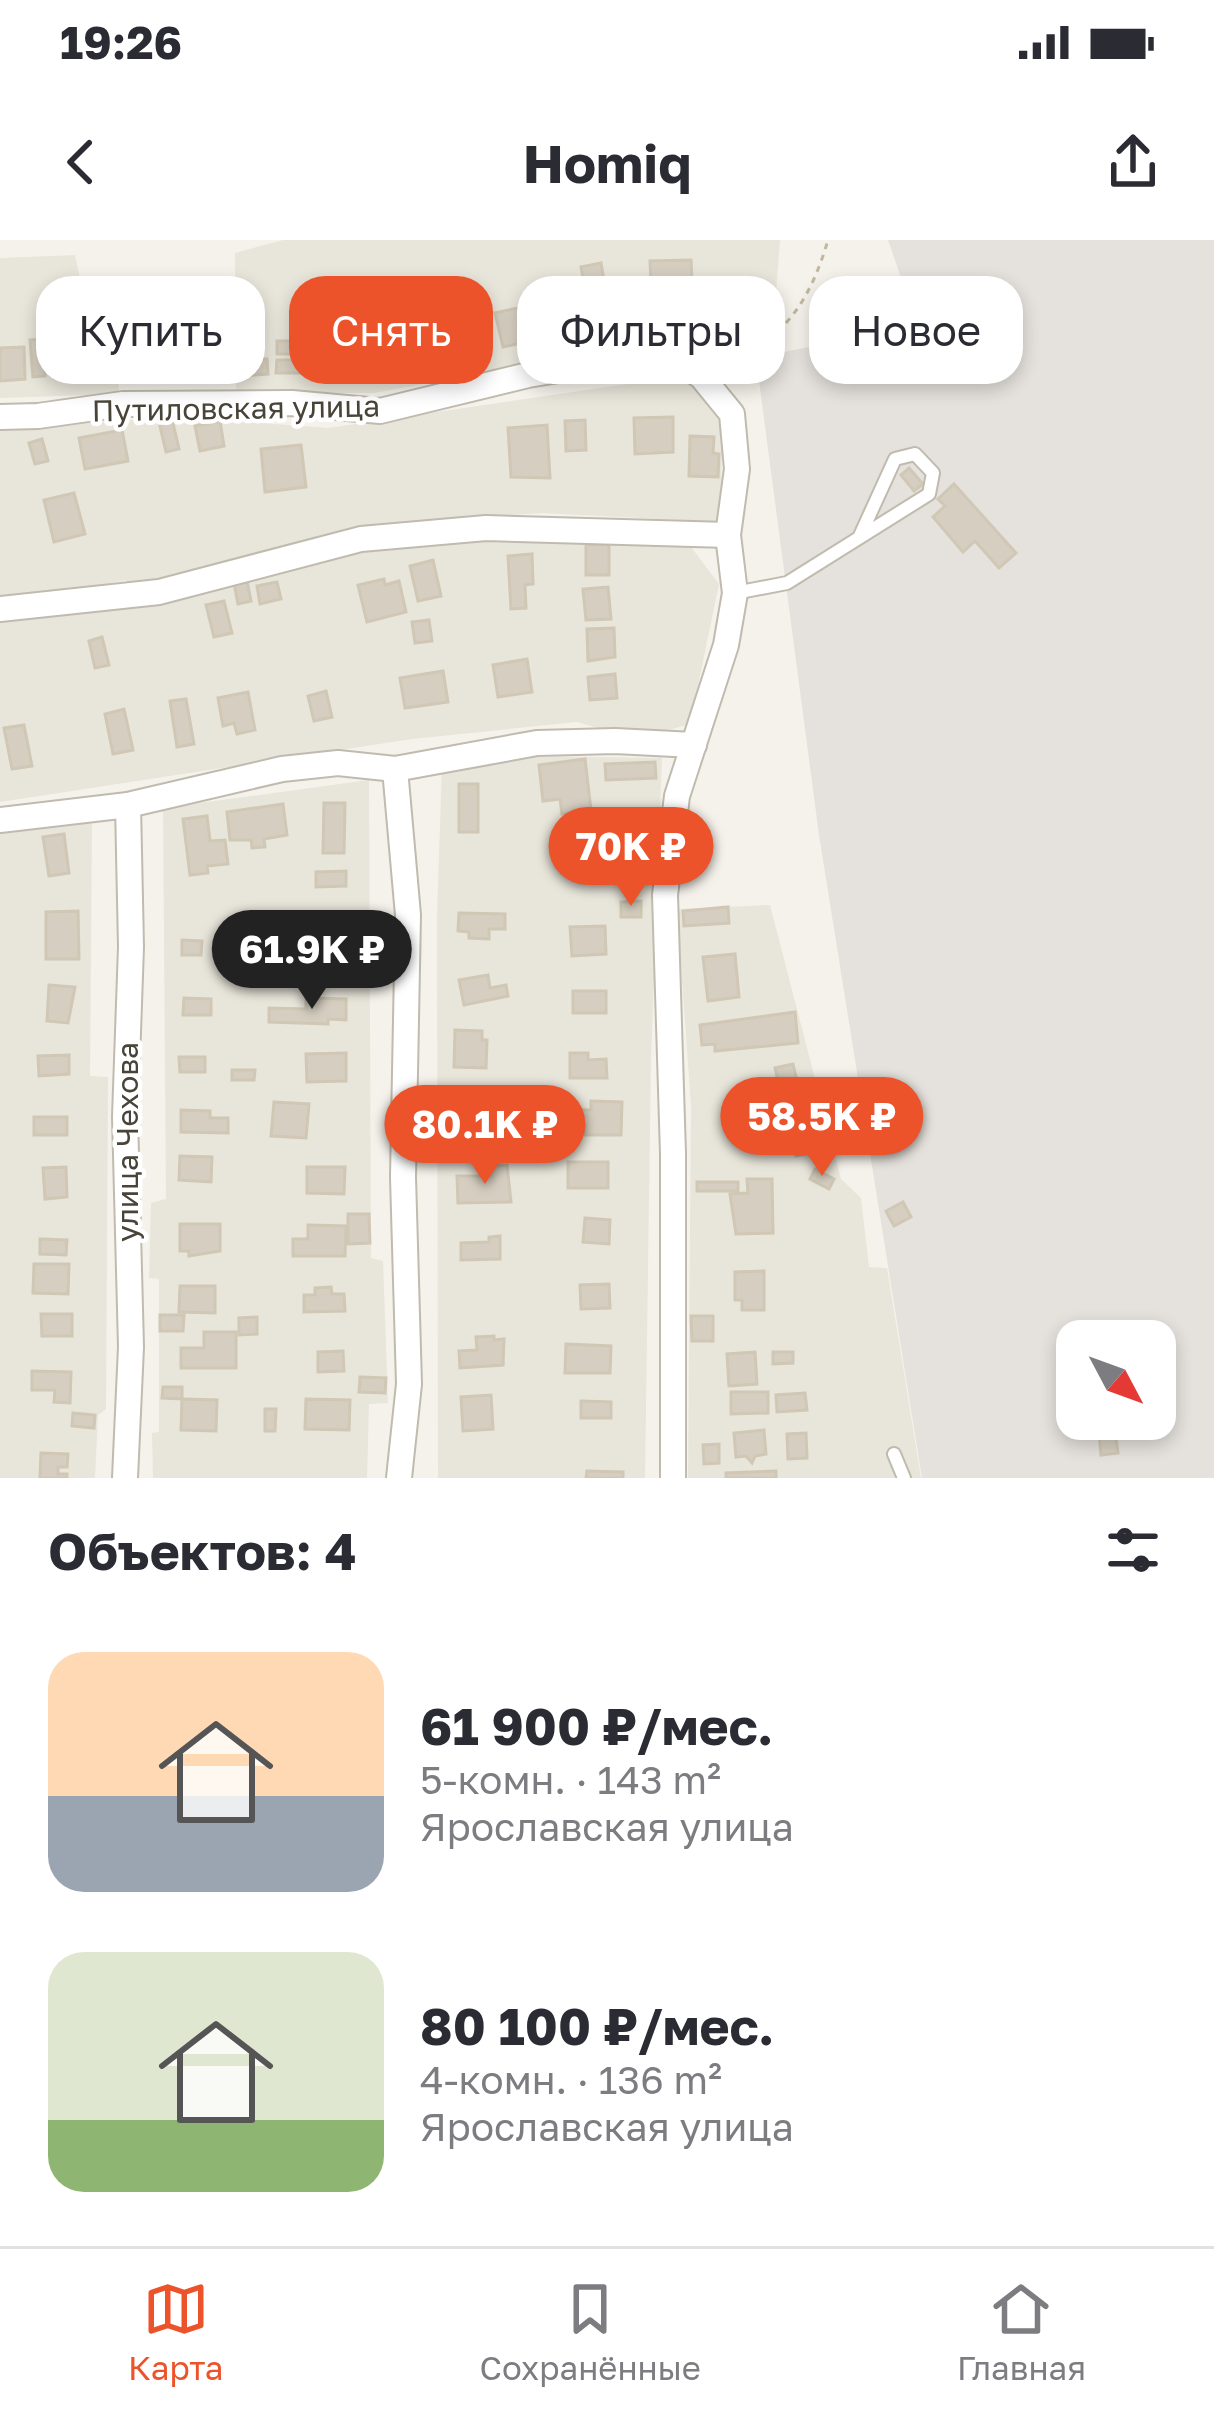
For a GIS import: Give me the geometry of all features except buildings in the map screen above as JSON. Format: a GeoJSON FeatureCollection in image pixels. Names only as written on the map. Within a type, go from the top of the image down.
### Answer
{"type":"FeatureCollection","features":[{"type":"Feature","properties":{"kind":"street","name":"Путиловская улица"},"geometry":{"type":"LineString","coordinates":[[0,417],[123,404],[292,403],[380,411],[528,375],[642,356],[674,358],[701,376],[732,413]]}},
{"type":"Feature","properties":{"kind":"street"},"geometry":{"type":"LineString","coordinates":[[673,1478],[674,1154],[665,895],[677,796],[726,645],[735,593],[728,535],[737,469],[732,413]]}},
{"type":"Feature","properties":{"kind":"street"},"geometry":{"type":"LineString","coordinates":[[0,608],[159,592],[361,539],[486,528],[728,535]]}},
{"type":"Feature","properties":{"kind":"street"},"geometry":{"type":"LineString","coordinates":[[0,820],[128,806],[282,769],[338,763],[395,769],[536,743],[694,745]]}},
{"type":"Feature","properties":{"kind":"street"},"geometry":{"type":"LineString","coordinates":[[395,769],[409,915],[404,1177],[409,1384],[399,1478]]}},
{"type":"Feature","properties":{"kind":"street","name":"улица Чехова"},"geometry":{"type":"LineString","coordinates":[[125,1478],[130,1347],[125,1117],[131,947],[128,806]]}},
{"type":"Feature","properties":{"kind":"lane"},"geometry":{"type":"LineString","coordinates":[[735,593],[787,583],[860,538],[929,494],[933,473],[915,454],[895,459],[860,538]]}},
{"type":"Feature","properties":{"kind":"lane"},"geometry":{"type":"LineString","coordinates":[[894,1454],[904,1478]]}},
{"type":"Feature","properties":{"kind":"path"},"geometry":{"type":"LineString","coordinates":[[732,413],[734,365],[779,329],[805,297],[828,240]]}},
{"type":"Feature","properties":{"kind":"shaded area"},"geometry":{"type":"Polygon","coordinates":[[[283,240],[780,240],[777,276],[517,276],[517,367],[493,371],[493,276],[289,276],[289,384],[423,384],[374,393],[236,393],[236,384],[265,384],[265,276],[235,276],[235,253],[283,240]]]}},
{"type":"Feature","properties":{"kind":"shaded area"},"geometry":{"type":"Polygon","coordinates":[[[888,240],[1214,240],[1214,1478],[922,1478],[819,835],[759,384],[785,384],[785,352],[809,347],[809,384],[1023,384],[1023,276],[900,276],[888,240]]]}},
{"type":"Feature","properties":{"kind":"shaded area"},"geometry":{"type":"Polygon","coordinates":[[[75,255],[80,276],[36,276],[36,384],[118,384],[119,394],[0,398],[0,258],[75,255]]]}},
{"type":"Feature","properties":{"kind":"shaded area"},"geometry":{"type":"Polygon","coordinates":[[[627,384],[695,384],[723,421],[720,522],[542,513],[433,520],[332,534],[131,588],[126,580],[0,603],[0,428],[180,417],[328,428],[627,384]]]}},
{"type":"Feature","properties":{"kind":"shaded area"},"geometry":{"type":"Polygon","coordinates":[[[505,532],[691,547],[719,584],[690,724],[636,739],[577,722],[412,739],[0,802],[0,617],[76,613],[380,547],[505,532]]]}},
{"type":"Feature","properties":{"kind":"shaded area"},"geometry":{"type":"Polygon","coordinates":[[[521,756],[662,758],[651,1059],[645,1478],[438,1478],[437,916],[442,766],[521,756]]]}},
{"type":"Feature","properties":{"kind":"shaded area"},"geometry":{"type":"Polygon","coordinates":[[[369,780],[371,1258],[383,1261],[388,1403],[369,1404],[367,1478],[153,1478],[152,1433],[159,1432],[159,1279],[149,1278],[151,1203],[166,1199],[163,808],[369,780]]]}},
{"type":"Feature","properties":{"kind":"shaded area"},"geometry":{"type":"Polygon","coordinates":[[[92,819],[90,1076],[108,1077],[106,1409],[98,1415],[95,1478],[0,1478],[0,833],[92,819]]]}},
{"type":"Feature","properties":{"kind":"shaded area"},"geometry":{"type":"Polygon","coordinates":[[[770,905],[841,1179],[861,1198],[869,1267],[887,1268],[921,1478],[688,1478],[691,1106],[677,909],[770,905]]]}}]}
